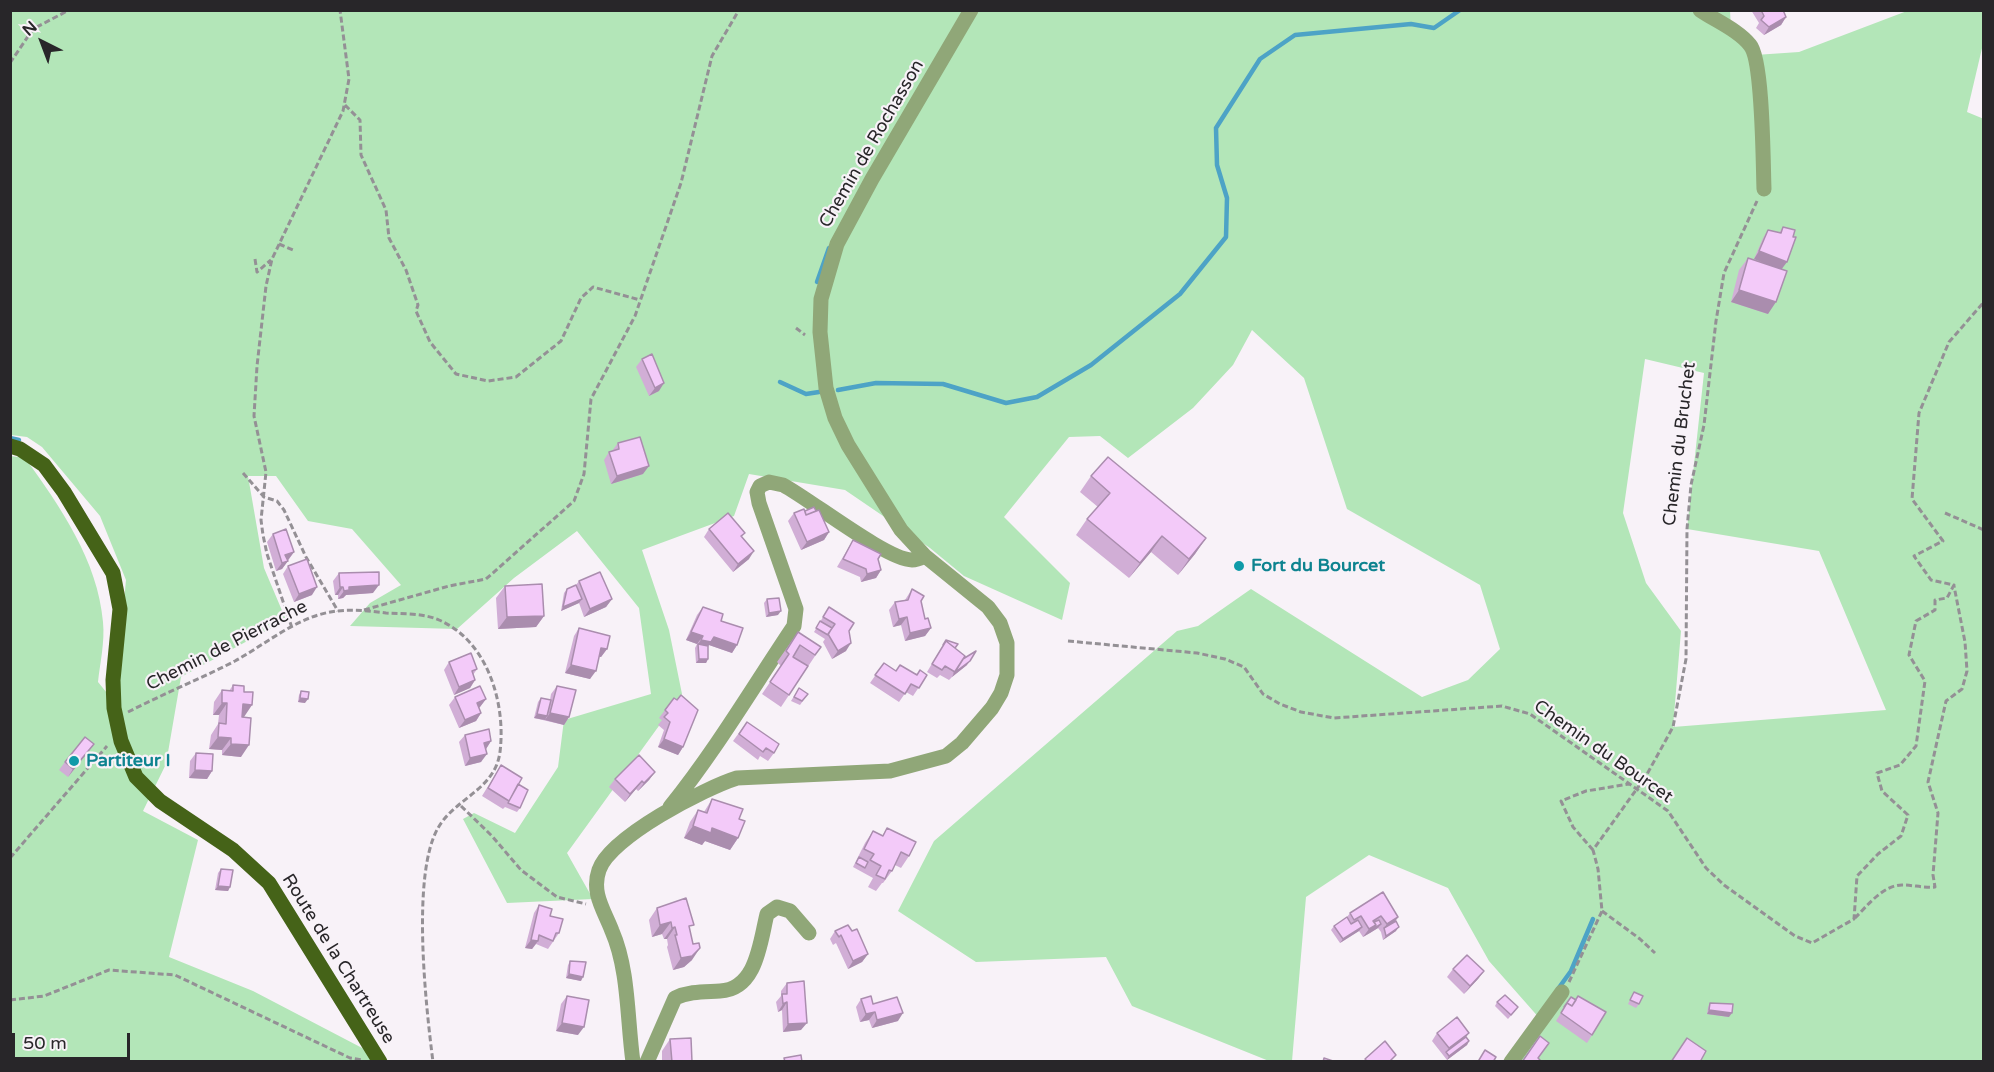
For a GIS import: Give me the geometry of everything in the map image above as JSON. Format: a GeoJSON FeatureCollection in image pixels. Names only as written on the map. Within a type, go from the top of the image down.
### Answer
{"type":"FeatureCollection","features":[{"type":"Feature","properties":{"kind":"main road","name":"Route de la Chartreuse"},"geometry":{"type":"LineString","coordinates":[[10,446],[20,448],[44,465],[64,492],[113,573],[120,609],[113,680],[117,726],[128,762],[144,787],[171,810],[233,850],[269,883],[373,1061]]}},
{"type":"Feature","properties":{"kind":"street","name":"Chemin de Rochasson"},"geometry":{"type":"LineString","coordinates":[[633,1062],[620,954],[598,901],[599,870],[606,858],[631,834],[723,782],[737,778],[890,771],[946,756],[962,743],[1001,693],[1007,675],[1007,643],[1000,623],[988,607],[925,556],[901,530],[880,499],[835,418],[823,365],[821,299],[837,244],[872,179],[971,10]]}},
{"type":"Feature","properties":{"kind":"street"},"geometry":{"type":"LineString","coordinates":[[1700,10],[1743,38],[1754,50],[1761,121],[1764,189]]}},
{"type":"Feature","properties":{"kind":"street"},"geometry":{"type":"LineString","coordinates":[[665,814],[712,752],[724,730],[794,626],[796,609],[759,503],[757,492],[760,486],[769,482],[783,485],[861,536],[904,559],[914,561],[925,556]]}},
{"type":"Feature","properties":{"kind":"street"},"geometry":{"type":"LineString","coordinates":[[647,1062],[675,998],[687,993],[728,990],[749,975],[767,915],[771,910],[777,907],[790,912],[809,933]]}},
{"type":"Feature","properties":{"kind":"street"},"geometry":{"type":"LineString","coordinates":[[1511,1062],[1562,992]]}},
{"type":"Feature","properties":{"kind":"path"},"geometry":{"type":"LineString","coordinates":[[10,63],[33,29],[69,10]]}},
{"type":"Feature","properties":{"kind":"path"},"geometry":{"type":"LineString","coordinates":[[292,628],[267,554],[261,520],[266,472],[254,416],[266,286],[272,259],[345,105],[349,79],[340,10]]}},
{"type":"Feature","properties":{"kind":"path"},"geometry":{"type":"LineString","coordinates":[[362,610],[449,586],[486,579],[574,501],[584,474],[591,399],[635,316],[681,183],[712,56],[739,10]]}},
{"type":"Feature","properties":{"kind":"path"},"geometry":{"type":"LineString","coordinates":[[345,105],[360,120],[361,155],[386,210],[390,238],[406,270],[418,306],[416,311],[430,342],[456,374],[488,381],[516,377],[561,341],[581,298],[593,287],[640,300]]}},
{"type":"Feature","properties":{"kind":"path","name":"Chemin du Bruchet"},"geometry":{"type":"LineString","coordinates":[[1593,850],[1635,788],[1646,776],[1673,727],[1686,658],[1687,529],[1691,485],[1704,425],[1724,273],[1742,231],[1764,189]]}},
{"type":"Feature","properties":{"kind":"path"},"geometry":{"type":"LineString","coordinates":[[279,244],[293,250]]}},
{"type":"Feature","properties":{"kind":"path"},"geometry":{"type":"LineString","coordinates":[[255,259],[257,272],[272,259]]}},
{"type":"Feature","properties":{"kind":"path"},"geometry":{"type":"LineString","coordinates":[[1954,585],[1931,580],[1914,556],[1943,541],[1912,499],[1919,413],[1949,342],[1983,302]]}},
{"type":"Feature","properties":{"kind":"path"},"geometry":{"type":"LineString","coordinates":[[243,473],[264,497],[277,501],[284,510],[306,558],[338,611]]}},
{"type":"Feature","properties":{"kind":"path"},"geometry":{"type":"LineString","coordinates":[[1945,513],[1983,530]]}},
{"type":"Feature","properties":{"kind":"path"},"geometry":{"type":"LineString","coordinates":[[1854,919],[1857,876],[1878,854],[1901,836],[1908,815],[1881,791],[1877,773],[1900,765],[1916,746],[1925,681],[1909,655],[1916,621],[1935,610],[1935,600],[1947,598],[1954,585]]}},
{"type":"Feature","properties":{"kind":"path"},"geometry":{"type":"LineString","coordinates":[[1854,919],[1870,902],[1889,889],[1901,885],[1935,887],[1933,875],[1938,813],[1928,782],[1946,701],[1962,689],[1967,671],[1965,642],[1954,585]]}},
{"type":"Feature","properties":{"kind":"path","name":"Chemin de Pierrache"},"geometry":{"type":"LineString","coordinates":[[10,858],[117,726],[292,628],[316,616],[338,611],[362,610],[439,620],[462,637],[487,667],[497,703],[500,751],[496,767],[488,780],[438,827],[430,849],[425,880],[425,966],[433,1062]]}},
{"type":"Feature","properties":{"kind":"path","name":"Chemin du Bourcet"},"geometry":{"type":"LineString","coordinates":[[1068,641],[1197,653],[1225,659],[1244,667],[1263,694],[1280,704],[1301,712],[1334,718],[1502,706],[1530,714],[1668,811],[1706,868],[1724,885],[1795,936],[1812,944],[1854,919]]}},
{"type":"Feature","properties":{"kind":"path"},"geometry":{"type":"LineString","coordinates":[[1562,992],[1575,974],[1602,911],[1598,869],[1593,850],[1573,827],[1561,801],[1586,791],[1629,784]]}},
{"type":"Feature","properties":{"kind":"path"},"geometry":{"type":"LineString","coordinates":[[461,806],[492,836],[521,870],[557,897],[587,904],[598,901]]}},
{"type":"Feature","properties":{"kind":"path"},"geometry":{"type":"LineString","coordinates":[[1602,911],[1641,939],[1655,953]]}},
{"type":"Feature","properties":{"kind":"path"},"geometry":{"type":"LineString","coordinates":[[10,1000],[44,996],[109,970],[175,975],[350,1058],[373,1061]]}},
{"type":"Feature","properties":{"kind":"green space"},"geometry":{"type":"Polygon","coordinates":[[[1730,10],[1731,30],[1755,55],[1799,52],[1907,11],[1983,11],[1983,44],[1967,112],[1984,119],[1983,1061],[1509,1061],[1541,1020],[1489,961],[1448,888],[1369,855],[1306,897],[1292,1061],[1269,1061],[1132,1006],[1106,957],[976,962],[898,911],[934,841],[1177,631],[1198,626],[1251,589],[1422,697],[1468,680],[1500,649],[1480,585],[1347,509],[1304,378],[1252,330],[1233,365],[1193,408],[1128,458],[1100,436],[1069,437],[1004,517],[1070,583],[1062,620],[964,576],[930,548],[845,490],[749,474],[734,516],[642,550],[669,630],[682,694],[567,853],[593,899],[507,903],[463,819],[474,813],[515,833],[558,767],[564,720],[651,694],[639,608],[577,531],[514,578],[457,629],[350,626],[370,603],[401,585],[352,529],[308,521],[276,476],[248,476],[264,568],[286,620],[181,677],[166,764],[143,811],[198,840],[169,957],[253,991],[366,1050],[373,1061],[11,1061],[11,456],[25,458],[64,515],[85,556],[100,599],[103,622],[103,645],[98,682],[120,709],[116,684],[126,580],[100,516],[42,447],[27,437],[11,435],[11,11],[1730,10]],[[1645,359],[1623,513],[1646,583],[1681,631],[1673,727],[1886,710],[1819,551],[1687,529],[1704,373],[1645,359]]]}},
{"type":"Feature","properties":{"kind":"building"},"geometry":{"type":"Polygon","coordinates":[[[1761,10],[1783,10],[1786,17],[1769,27],[1761,20],[1764,16],[1761,10]]]}},
{"type":"Feature","properties":{"kind":"building"},"geometry":{"type":"Polygon","coordinates":[[[1783,227],[1795,230],[1793,237],[1796,237],[1787,262],[1759,251],[1768,230],[1781,233],[1783,227]]]}},
{"type":"Feature","properties":{"kind":"building"},"geometry":{"type":"Polygon","coordinates":[[[1748,258],[1787,271],[1776,302],[1739,290],[1748,258]]]}},
{"type":"Feature","properties":{"kind":"building"},"geometry":{"type":"Polygon","coordinates":[[[652,354],[664,383],[655,388],[642,359],[652,354]]]}},
{"type":"Feature","properties":{"kind":"building"},"geometry":{"type":"Polygon","coordinates":[[[640,437],[649,466],[617,476],[609,452],[619,449],[618,443],[640,437]]]}},
{"type":"Feature","properties":{"kind":"building"},"geometry":{"type":"Polygon","coordinates":[[[1108,457],[1206,538],[1189,559],[1162,536],[1140,563],[1087,519],[1110,493],[1091,476],[1108,457]]]}},
{"type":"Feature","properties":{"kind":"building"},"geometry":{"type":"Polygon","coordinates":[[[814,507],[816,511],[806,515],[805,511],[814,507]]]}},
{"type":"Feature","properties":{"kind":"building"},"geometry":{"type":"Polygon","coordinates":[[[804,509],[806,515],[819,510],[829,532],[807,542],[794,513],[804,509]]]}},
{"type":"Feature","properties":{"kind":"building"},"geometry":{"type":"Polygon","coordinates":[[[728,513],[745,533],[741,536],[754,551],[738,564],[709,529],[728,513]]]}},
{"type":"Feature","properties":{"kind":"building"},"geometry":{"type":"Polygon","coordinates":[[[286,529],[294,552],[285,555],[288,561],[282,563],[273,534],[286,529]]]}},
{"type":"Feature","properties":{"kind":"building"},"geometry":{"type":"Polygon","coordinates":[[[853,540],[881,554],[878,559],[881,570],[867,574],[866,569],[843,559],[853,540]]]}},
{"type":"Feature","properties":{"kind":"building"},"geometry":{"type":"Polygon","coordinates":[[[307,559],[317,587],[299,594],[288,566],[307,559]]]}},
{"type":"Feature","properties":{"kind":"building"},"geometry":{"type":"Polygon","coordinates":[[[379,572],[379,585],[349,587],[349,590],[344,591],[343,587],[340,587],[339,573],[379,572]]]}},
{"type":"Feature","properties":{"kind":"building"},"geometry":{"type":"Polygon","coordinates":[[[600,572],[612,599],[590,609],[579,581],[600,572]]]}},
{"type":"Feature","properties":{"kind":"building"},"geometry":{"type":"Polygon","coordinates":[[[542,584],[544,616],[507,617],[505,586],[542,584]]]}},
{"type":"Feature","properties":{"kind":"building"},"geometry":{"type":"Polygon","coordinates":[[[576,585],[582,599],[563,607],[567,589],[576,585]]]}},
{"type":"Feature","properties":{"kind":"building"},"geometry":{"type":"Polygon","coordinates":[[[912,589],[924,596],[921,601],[925,619],[928,618],[931,628],[910,633],[907,617],[899,619],[895,602],[908,600],[912,589]]]}},
{"type":"Feature","properties":{"kind":"building"},"geometry":{"type":"Polygon","coordinates":[[[779,598],[781,611],[769,613],[767,599],[779,598]]]}},
{"type":"Feature","properties":{"kind":"building"},"geometry":{"type":"Polygon","coordinates":[[[703,607],[723,614],[721,621],[743,628],[737,645],[714,637],[711,642],[701,640],[703,636],[691,632],[703,607]]]}},
{"type":"Feature","properties":{"kind":"building"},"geometry":{"type":"Polygon","coordinates":[[[829,607],[854,623],[849,631],[851,643],[838,651],[828,634],[835,624],[823,617],[829,607]]]}},
{"type":"Feature","properties":{"kind":"building"},"geometry":{"type":"Polygon","coordinates":[[[820,621],[832,628],[828,635],[816,628],[820,621]]]}},
{"type":"Feature","properties":{"kind":"building"},"geometry":{"type":"Polygon","coordinates":[[[579,628],[610,636],[607,649],[601,648],[596,671],[571,665],[579,628]]]}},
{"type":"Feature","properties":{"kind":"building"},"geometry":{"type":"Polygon","coordinates":[[[798,632],[821,647],[815,655],[800,645],[793,657],[808,666],[789,695],[770,682],[789,654],[786,651],[798,632]]]}},
{"type":"Feature","properties":{"kind":"building"},"geometry":{"type":"Polygon","coordinates":[[[946,640],[958,644],[955,648],[946,641],[943,645],[946,640]]]}},
{"type":"Feature","properties":{"kind":"building"},"geometry":{"type":"Polygon","coordinates":[[[946,641],[965,656],[955,672],[945,666],[942,670],[932,664],[946,641]]]}},
{"type":"Feature","properties":{"kind":"building"},"geometry":{"type":"Polygon","coordinates":[[[698,644],[708,646],[708,659],[699,659],[698,644]]]}},
{"type":"Feature","properties":{"kind":"building"},"geometry":{"type":"Polygon","coordinates":[[[976,651],[970,661],[954,673],[963,659],[976,651]]]}},
{"type":"Feature","properties":{"kind":"building"},"geometry":{"type":"Polygon","coordinates":[[[471,653],[477,669],[472,671],[475,680],[459,687],[449,662],[471,653]]]}},
{"type":"Feature","properties":{"kind":"building"},"geometry":{"type":"Polygon","coordinates":[[[884,663],[896,671],[900,665],[917,675],[920,670],[927,675],[919,688],[911,684],[905,694],[875,675],[884,663]]]}},
{"type":"Feature","properties":{"kind":"building"},"geometry":{"type":"Polygon","coordinates":[[[233,685],[244,686],[244,692],[253,692],[252,705],[243,704],[242,717],[251,718],[249,745],[231,744],[231,738],[218,737],[219,723],[226,724],[227,703],[222,703],[222,690],[233,691],[233,685]]]}},
{"type":"Feature","properties":{"kind":"building"},"geometry":{"type":"Polygon","coordinates":[[[480,686],[486,699],[477,703],[481,713],[465,720],[455,697],[480,686]]]}},
{"type":"Feature","properties":{"kind":"building"},"geometry":{"type":"Polygon","coordinates":[[[557,686],[576,690],[569,717],[550,713],[557,686]]]}},
{"type":"Feature","properties":{"kind":"building"},"geometry":{"type":"Polygon","coordinates":[[[799,688],[808,694],[802,701],[794,697],[799,688]]]}},
{"type":"Feature","properties":{"kind":"building"},"geometry":{"type":"Polygon","coordinates":[[[301,691],[309,692],[308,699],[300,698],[301,691]]]}},
{"type":"Feature","properties":{"kind":"building"},"geometry":{"type":"Polygon","coordinates":[[[681,695],[698,710],[683,747],[664,739],[670,722],[664,717],[668,713],[665,710],[674,698],[677,700],[681,695]]]}},
{"type":"Feature","properties":{"kind":"building"},"geometry":{"type":"Polygon","coordinates":[[[541,698],[551,700],[547,716],[537,714],[541,698]]]}},
{"type":"Feature","properties":{"kind":"building"},"geometry":{"type":"Polygon","coordinates":[[[747,722],[779,744],[774,753],[766,748],[763,752],[739,734],[747,722]]]}},
{"type":"Feature","properties":{"kind":"building"},"geometry":{"type":"Polygon","coordinates":[[[489,729],[491,741],[484,743],[487,754],[470,758],[465,735],[489,729]]]}},
{"type":"Feature","properties":{"kind":"building","name":"Partiteur I"},"geometry":{"type":"Polygon","coordinates":[[[85,737],[94,744],[73,769],[65,762],[85,737]]]}},
{"type":"Feature","properties":{"kind":"building"},"geometry":{"type":"Polygon","coordinates":[[[196,753],[213,754],[212,771],[195,770],[196,753]]]}},
{"type":"Feature","properties":{"kind":"building"},"geometry":{"type":"Polygon","coordinates":[[[639,755],[655,772],[644,783],[642,781],[630,794],[615,779],[639,755]]]}},
{"type":"Feature","properties":{"kind":"building"},"geometry":{"type":"Polygon","coordinates":[[[501,765],[522,778],[509,801],[488,788],[501,765]]]}},
{"type":"Feature","properties":{"kind":"building"},"geometry":{"type":"Polygon","coordinates":[[[518,784],[528,790],[520,808],[508,803],[518,784]]]}},
{"type":"Feature","properties":{"kind":"building"},"geometry":{"type":"Polygon","coordinates":[[[712,799],[743,809],[739,819],[745,821],[738,838],[712,828],[711,833],[693,826],[698,810],[707,813],[712,799]]]}},
{"type":"Feature","properties":{"kind":"building"},"geometry":{"type":"Polygon","coordinates":[[[887,828],[916,842],[909,856],[901,852],[892,871],[889,870],[885,879],[876,875],[881,866],[870,860],[874,854],[864,849],[873,831],[883,836],[887,828]]]}},
{"type":"Feature","properties":{"kind":"building"},"geometry":{"type":"Polygon","coordinates":[[[859,857],[868,862],[865,868],[856,863],[859,857]]]}},
{"type":"Feature","properties":{"kind":"building"},"geometry":{"type":"Polygon","coordinates":[[[221,869],[233,870],[230,887],[218,886],[221,869]]]}},
{"type":"Feature","properties":{"kind":"building"},"geometry":{"type":"Polygon","coordinates":[[[1383,892],[1398,917],[1387,924],[1381,916],[1373,921],[1376,925],[1369,929],[1361,916],[1354,920],[1350,913],[1383,892]]]}},
{"type":"Feature","properties":{"kind":"building"},"geometry":{"type":"Polygon","coordinates":[[[686,898],[694,925],[689,926],[693,944],[699,943],[700,948],[692,956],[681,958],[675,927],[672,928],[671,922],[660,925],[657,908],[686,898]]]}},
{"type":"Feature","properties":{"kind":"building"},"geometry":{"type":"Polygon","coordinates":[[[539,905],[552,909],[550,916],[563,919],[559,933],[556,933],[553,941],[539,935],[538,941],[531,940],[539,905]]]}},
{"type":"Feature","properties":{"kind":"building"},"geometry":{"type":"Polygon","coordinates":[[[1347,917],[1351,924],[1358,920],[1362,927],[1343,939],[1334,926],[1347,917]]]}},
{"type":"Feature","properties":{"kind":"building"},"geometry":{"type":"Polygon","coordinates":[[[1379,920],[1381,924],[1373,929],[1376,925],[1374,922],[1379,920]]]}},
{"type":"Feature","properties":{"kind":"building"},"geometry":{"type":"Polygon","coordinates":[[[1396,921],[1399,927],[1386,936],[1384,928],[1396,921]]]}},
{"type":"Feature","properties":{"kind":"building"},"geometry":{"type":"Polygon","coordinates":[[[848,925],[852,931],[857,929],[868,954],[853,961],[841,935],[839,937],[835,931],[848,925]]]}},
{"type":"Feature","properties":{"kind":"building"},"geometry":{"type":"Polygon","coordinates":[[[1467,955],[1484,971],[1470,986],[1453,969],[1467,955]]]}},
{"type":"Feature","properties":{"kind":"building"},"geometry":{"type":"Polygon","coordinates":[[[570,961],[586,962],[583,977],[569,974],[570,961]]]}},
{"type":"Feature","properties":{"kind":"building"},"geometry":{"type":"Polygon","coordinates":[[[804,981],[807,1023],[788,1024],[787,1002],[783,1004],[782,994],[787,994],[787,983],[804,981]]]}},
{"type":"Feature","properties":{"kind":"building"},"geometry":{"type":"Polygon","coordinates":[[[1634,992],[1643,996],[1639,1004],[1630,1000],[1634,992]]]}},
{"type":"Feature","properties":{"kind":"building"},"geometry":{"type":"Polygon","coordinates":[[[1505,995],[1518,1007],[1511,1015],[1497,1002],[1505,995]]]}},
{"type":"Feature","properties":{"kind":"building"},"geometry":{"type":"Polygon","coordinates":[[[567,996],[589,1000],[584,1027],[562,1023],[567,996]]]}},
{"type":"Feature","properties":{"kind":"building"},"geometry":{"type":"Polygon","coordinates":[[[871,996],[873,1004],[897,997],[903,1013],[877,1020],[875,1012],[866,1014],[861,999],[871,996]]]}},
{"type":"Feature","properties":{"kind":"building"},"geometry":{"type":"Polygon","coordinates":[[[1578,996],[1606,1012],[1592,1035],[1561,1013],[1567,1003],[1572,1006],[1578,996]]]}},
{"type":"Feature","properties":{"kind":"building"},"geometry":{"type":"Polygon","coordinates":[[[1571,997],[1576,1000],[1572,1006],[1567,1003],[1564,1007],[1571,997]]]}},
{"type":"Feature","properties":{"kind":"building"},"geometry":{"type":"Polygon","coordinates":[[[1710,1003],[1733,1004],[1732,1013],[1709,1010],[1710,1003]]]}},
{"type":"Feature","properties":{"kind":"building"},"geometry":{"type":"Polygon","coordinates":[[[1457,1017],[1469,1033],[1449,1048],[1437,1033],[1457,1017]]]}},
{"type":"Feature","properties":{"kind":"building"},"geometry":{"type":"Polygon","coordinates":[[[1540,1036],[1549,1043],[1538,1058],[1541,1062],[1522,1062],[1540,1036]]]}},
{"type":"Feature","properties":{"kind":"building"},"geometry":{"type":"Polygon","coordinates":[[[1466,1037],[1469,1041],[1449,1056],[1446,1052],[1466,1037]]]}},
{"type":"Feature","properties":{"kind":"building"},"geometry":{"type":"Polygon","coordinates":[[[691,1038],[692,1062],[672,1062],[670,1039],[691,1038]]]}},
{"type":"Feature","properties":{"kind":"building"},"geometry":{"type":"Polygon","coordinates":[[[1687,1038],[1706,1051],[1700,1062],[1671,1062],[1687,1038]]]}},
{"type":"Feature","properties":{"kind":"building"},"geometry":{"type":"Polygon","coordinates":[[[1385,1041],[1396,1055],[1389,1062],[1368,1062],[1365,1059],[1385,1041]]]}},
{"type":"Feature","properties":{"kind":"building"},"geometry":{"type":"Polygon","coordinates":[[[1485,1050],[1496,1057],[1493,1062],[1479,1060],[1485,1050]]]}},
{"type":"Feature","properties":{"kind":"building"},"geometry":{"type":"Polygon","coordinates":[[[801,1055],[802,1062],[785,1062],[784,1058],[801,1055]]]}},
{"type":"Feature","properties":{"kind":"building"},"geometry":{"type":"Polygon","coordinates":[[[1324,1058],[1336,1062],[1323,1062],[1324,1058]]]}},
{"type":"Feature","properties":{"kind":"waterway"},"geometry":{"type":"LineString","coordinates":[[838,390],[876,383],[943,384],[1006,403],[1037,397],[1091,365],[1180,294],[1226,237],[1227,198],[1217,165],[1216,128],[1260,59],[1295,35],[1411,24],[1434,28],[1460,10]]}},
{"type":"Feature","properties":{"kind":"waterway"},"geometry":{"type":"LineString","coordinates":[[817,282],[829,248]]}},
{"type":"Feature","properties":{"kind":"waterway"},"geometry":{"type":"LineString","coordinates":[[780,382],[806,394],[819,392]]}},
{"type":"Feature","properties":{"kind":"waterway"},"geometry":{"type":"LineString","coordinates":[[10,438],[19,440]]}},
{"type":"Feature","properties":{"kind":"waterway"},"geometry":{"type":"LineString","coordinates":[[1558,989],[1571,971],[1593,919]]}},
{"type":"Feature","properties":{"kind":"place","name":"Fort du Bourcet"},"geometry":{"type":"Point","coordinates":[1239,566]}},
{"type":"Feature","properties":{"kind":"place","name":"Partiteur I"},"geometry":{"type":"Point","coordinates":[74,761]}}]}
